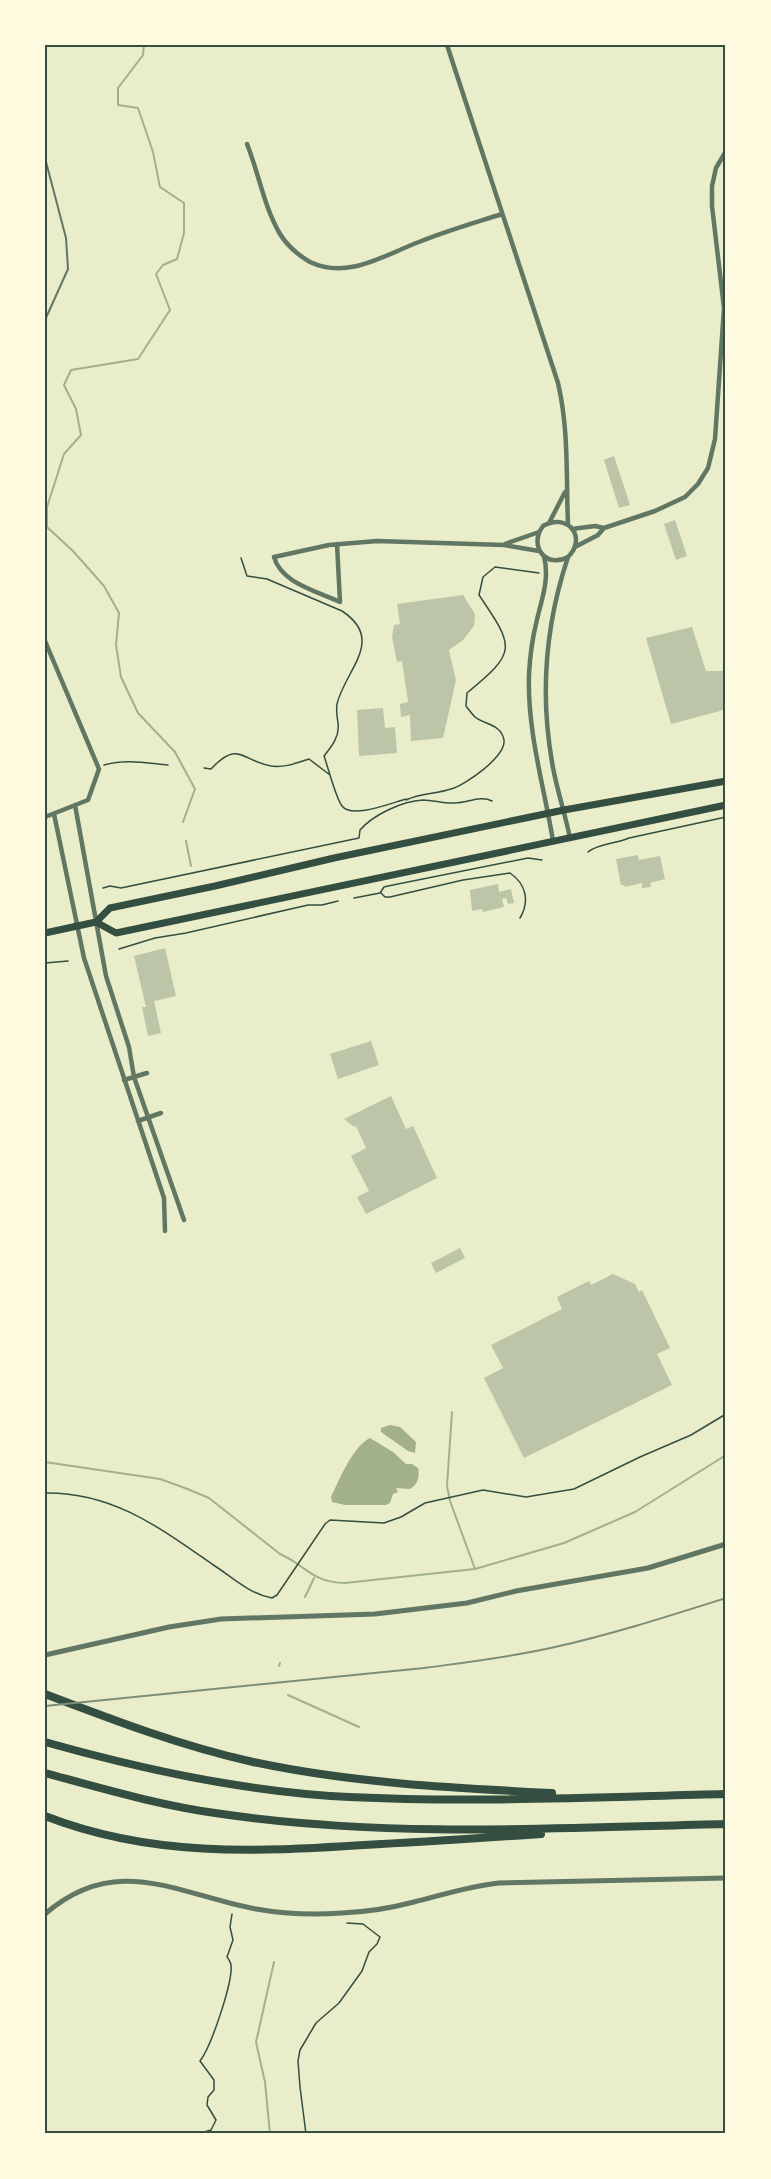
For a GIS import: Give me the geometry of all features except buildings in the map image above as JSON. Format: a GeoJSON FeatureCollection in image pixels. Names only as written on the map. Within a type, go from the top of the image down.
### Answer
{"type":"FeatureCollection","features":[{"type":"Feature","properties":{"kind":"highway"},"geometry":{"type":"LineString","coordinates":[[45,1694],[143,1731],[252,1761],[304,1772],[454,1787],[613,1797]]}},
{"type":"Feature","properties":{"kind":"highway"},"geometry":{"type":"LineString","coordinates":[[45,1742],[218,1783],[348,1797],[423,1799],[726,1794]]}},
{"type":"Feature","properties":{"kind":"highway"},"geometry":{"type":"LineString","coordinates":[[45,1773],[162,1804],[221,1814],[318,1825],[454,1830],[726,1824]]}},
{"type":"Feature","properties":{"kind":"highway"},"geometry":{"type":"LineString","coordinates":[[45,1816],[143,1843],[189,1849],[236,1851],[287,1850],[644,1826]]}},
{"type":"Feature","properties":{"kind":"main road"},"geometry":{"type":"LineString","coordinates":[[45,933],[96,922],[110,908],[334,858],[564,810],[726,782]]}},
{"type":"Feature","properties":{"kind":"main road"},"geometry":{"type":"LineString","coordinates":[[96,922],[116,933],[726,805]]}},
{"type":"Feature","properties":{"kind":"street"},"geometry":{"type":"LineString","coordinates":[[447,45],[558,383],[566,429],[566,489],[570,527],[575,535],[575,547]]}},
{"type":"Feature","properties":{"kind":"street"},"geometry":{"type":"LineString","coordinates":[[248,144],[265,198],[281,235],[296,254],[323,266],[345,268],[370,263],[434,236],[502,214]]}},
{"type":"Feature","properties":{"kind":"street"},"geometry":{"type":"LineString","coordinates":[[570,838],[548,740],[545,669],[557,597],[568,557],[575,547],[598,535],[604,528],[655,511],[685,497],[698,484],[710,460],[715,439],[724,308],[712,206],[712,186],[716,168],[726,151]]}},
{"type":"Feature","properties":{"kind":"street"},"geometry":{"type":"LineString","coordinates":[[504,545],[539,532],[549,523],[566,489]]}},
{"type":"Feature","properties":{"kind":"street"},"geometry":{"type":"LineString","coordinates":[[549,523],[555,521],[570,527],[604,528]]}},
{"type":"Feature","properties":{"kind":"street"},"geometry":{"type":"LineString","coordinates":[[539,532],[537,545],[544,556],[556,561],[568,557]]}},
{"type":"Feature","properties":{"kind":"street"},"geometry":{"type":"LineString","coordinates":[[338,544],[340,602],[285,576],[276,567],[274,557],[303,549],[338,544],[377,541],[504,545],[539,551]]}},
{"type":"Feature","properties":{"kind":"street"},"geometry":{"type":"LineString","coordinates":[[544,556],[547,574],[534,636],[529,672],[529,702],[531,726],[553,842]]}},
{"type":"Feature","properties":{"kind":"street"},"geometry":{"type":"LineString","coordinates":[[45,641],[99,769],[88,800],[45,817]]}},
{"type":"Feature","properties":{"kind":"street"},"geometry":{"type":"LineString","coordinates":[[75,805],[106,976],[129,1047],[134,1077],[184,1220]]}},
{"type":"Feature","properties":{"kind":"street"},"geometry":{"type":"LineString","coordinates":[[54,814],[84,958],[164,1198],[165,1231]]}},
{"type":"Feature","properties":{"kind":"street"},"geometry":{"type":"LineString","coordinates":[[124,1080],[147,1073]]}},
{"type":"Feature","properties":{"kind":"street"},"geometry":{"type":"LineString","coordinates":[[138,1120],[161,1113]]}},
{"type":"Feature","properties":{"kind":"street"},"geometry":{"type":"LineString","coordinates":[[45,1655],[169,1627],[221,1619],[375,1614],[467,1603],[516,1591],[648,1568],[726,1544]]}},
{"type":"Feature","properties":{"kind":"street"},"geometry":{"type":"LineString","coordinates":[[45,1914],[82,1888],[128,1880],[152,1883],[209,1898],[280,1912],[310,1914],[373,1910],[499,1883],[726,1878],[726,1890]]}},
{"type":"Feature","properties":{"kind":"lane"},"geometry":{"type":"LineString","coordinates":[[45,158],[66,238],[68,269],[45,320]]}},
{"type":"Feature","properties":{"kind":"path"},"geometry":{"type":"LineString","coordinates":[[241,558],[247,576],[267,579],[342,611],[354,618],[362,632],[361,652],[337,705],[339,731],[324,756],[341,805],[350,812],[406,800],[413,796],[453,789],[492,763],[501,750],[504,740],[497,728],[476,718],[466,706],[467,693],[495,670],[504,657],[506,649],[503,634],[478,595],[483,577],[495,567],[547,574]]}},
{"type":"Feature","properties":{"kind":"path"},"geometry":{"type":"LineString","coordinates":[[204,768],[211,768],[223,756],[238,754],[273,766],[285,766],[309,759],[331,776]]}},
{"type":"Feature","properties":{"kind":"path"},"geometry":{"type":"LineString","coordinates":[[102,766],[133,761],[168,765]]}},
{"type":"Feature","properties":{"kind":"path"},"geometry":{"type":"LineString","coordinates":[[103,888],[110,886],[121,888],[359,838],[363,826],[406,803],[424,800],[458,803],[483,798],[492,801]]}},
{"type":"Feature","properties":{"kind":"path"},"geometry":{"type":"LineString","coordinates":[[588,852],[593,848],[726,817]]}},
{"type":"Feature","properties":{"kind":"path"},"geometry":{"type":"LineString","coordinates":[[380,893],[384,887],[388,886],[528,858],[542,860]]}},
{"type":"Feature","properties":{"kind":"path"},"geometry":{"type":"LineString","coordinates":[[354,898],[380,893],[390,897],[463,880],[510,873],[519,881],[525,893],[525,908],[520,918]]}},
{"type":"Feature","properties":{"kind":"path"},"geometry":{"type":"LineString","coordinates":[[119,949],[199,928],[338,901]]}},
{"type":"Feature","properties":{"kind":"path"},"geometry":{"type":"LineString","coordinates":[[45,963],[68,961]]}},
{"type":"Feature","properties":{"kind":"path"},"geometry":{"type":"LineString","coordinates":[[45,1493],[78,1495],[124,1509],[155,1524],[243,1586],[272,1598],[277,1595],[330,1520],[384,1523],[401,1517],[421,1505],[483,1490],[514,1496],[535,1497],[574,1489],[691,1435],[726,1414]]}},
{"type":"Feature","properties":{"kind":"path"},"geometry":{"type":"LineString","coordinates":[[197,2134],[211,2130],[216,2120],[207,2105],[208,2097],[214,2090],[214,2080],[200,2061],[208,2051],[229,1981],[231,1964],[227,1957],[233,1940],[230,1927],[232,1914]]}},
{"type":"Feature","properties":{"kind":"path"},"geometry":{"type":"LineString","coordinates":[[306,2134],[298,2061],[300,2050],[316,2024],[339,2004],[358,1978],[369,1952],[380,1937],[363,1924],[347,1923]]}},
{"type":"Feature","properties":{"kind":"shaded area"},"geometry":{"type":"Polygon","coordinates":[[[390,1425],[400,1427],[416,1442],[415,1453],[408,1451],[381,1432],[381,1428],[390,1425]]]}},
{"type":"Feature","properties":{"kind":"shaded area"},"geometry":{"type":"Polygon","coordinates":[[[370,1438],[393,1452],[406,1464],[412,1464],[418,1468],[417,1483],[410,1489],[396,1488],[398,1492],[393,1494],[390,1503],[386,1505],[345,1505],[332,1502],[331,1497],[347,1464],[358,1448],[370,1438]]]}},
{"type":"Feature","properties":{"kind":"waterway"},"geometry":{"type":"LineString","coordinates":[[144,45],[143,55],[118,88],[118,105],[138,108],[153,152],[160,187],[184,203],[184,233],[177,259],[163,265],[156,274],[170,310],[138,359],[71,370],[64,385],[76,409],[81,435],[64,454],[47,507],[47,527],[73,551],[104,586],[119,613],[116,645],[121,677],[138,713],[175,752],[195,789],[183,822]]}},
{"type":"Feature","properties":{"kind":"waterway"},"geometry":{"type":"LineString","coordinates":[[186,841],[191,866]]}},
{"type":"Feature","properties":{"kind":"waterway"},"geometry":{"type":"LineString","coordinates":[[452,1412],[447,1486],[450,1501],[475,1569]]}},
{"type":"Feature","properties":{"kind":"waterway"},"geometry":{"type":"LineString","coordinates":[[45,1462],[160,1479],[185,1488],[209,1498],[280,1554],[310,1573],[324,1580],[345,1583],[475,1569],[564,1543],[635,1512],[726,1455]]}},
{"type":"Feature","properties":{"kind":"waterway"},"geometry":{"type":"LineString","coordinates":[[305,1597],[314,1578]]}},
{"type":"Feature","properties":{"kind":"waterway"},"geometry":{"type":"LineString","coordinates":[[288,1695],[359,1727]]}},
{"type":"Feature","properties":{"kind":"waterway"},"geometry":{"type":"LineString","coordinates":[[270,2134],[265,2082],[256,2042],[274,1962]]}},
{"type":"Feature","properties":{"kind":"railway"},"geometry":{"type":"LineString","coordinates":[[45,1706],[424,1668],[506,1656],[598,1636],[726,1598]]}}]}
